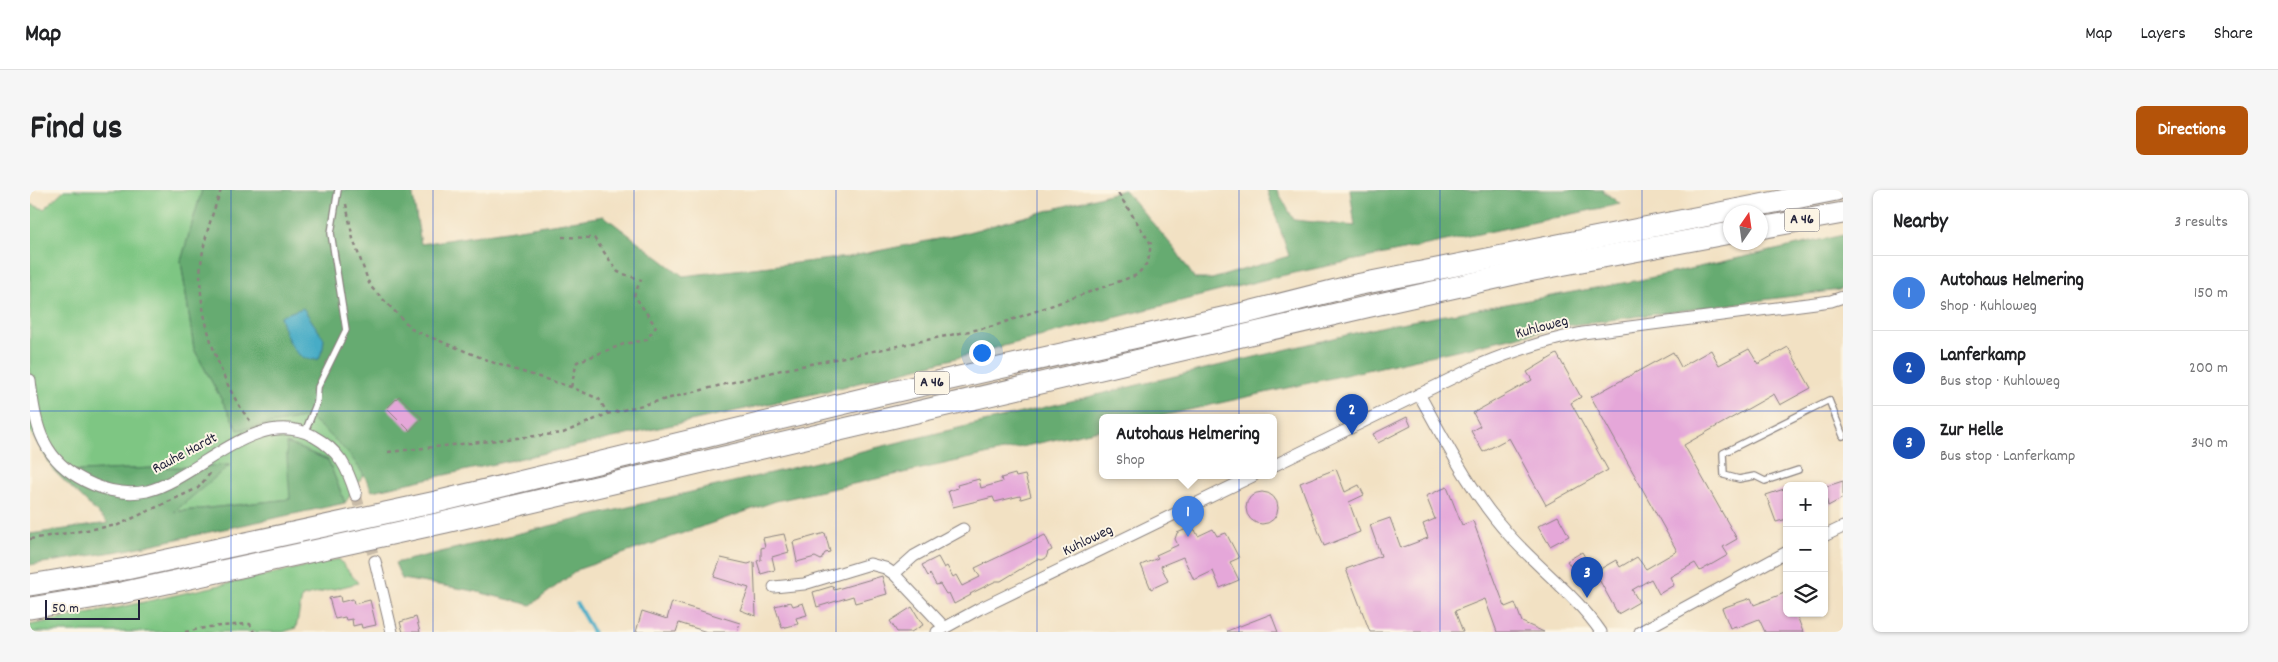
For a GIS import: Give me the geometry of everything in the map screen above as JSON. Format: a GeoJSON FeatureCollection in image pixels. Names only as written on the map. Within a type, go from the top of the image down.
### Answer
{"type":"FeatureCollection","features":[{"type":"Feature","properties":{"kind":"highway","name":"A 46"},"geometry":{"type":"LineString","coordinates":[[30,585],[126,569],[436,502],[879,395],[1249,312],[1356,285],[1836,190]]}},
{"type":"Feature","properties":{"kind":"highway","name":"A 46"},"geometry":{"type":"LineString","coordinates":[[1768,227],[1843,213]]}},
{"type":"Feature","properties":{"kind":"highway","name":"A 46"},"geometry":{"type":"LineString","coordinates":[[30,608],[121,593],[446,522],[1523,272],[1723,234]]}},
{"type":"Feature","properties":{"kind":"street","name":"Kuhloweg"},"geometry":{"type":"LineString","coordinates":[[1277,464],[1419,394],[1513,351],[1552,339],[1583,333],[1831,301],[1843,297]]}},
{"type":"Feature","properties":{"kind":"street","name":"Rauhe Hardt"},"geometry":{"type":"LineString","coordinates":[[30,380],[33,407],[40,437],[58,463],[92,485],[119,492],[146,491],[182,475],[235,443],[259,432],[283,429],[305,432],[324,442],[345,464],[356,495]]}},
{"type":"Feature","properties":{"kind":"street"},"geometry":{"type":"LineString","coordinates":[[1419,394],[1475,492],[1509,535],[1580,606],[1601,632]]}},
{"type":"Feature","properties":{"kind":"street","name":"Kuhloweg"},"geometry":{"type":"LineString","coordinates":[[940,630],[1247,479]]}},
{"type":"Feature","properties":{"kind":"street"},"geometry":{"type":"LineString","coordinates":[[1828,534],[1843,527]]}},
{"type":"Feature","properties":{"kind":"street"},"geometry":{"type":"LineString","coordinates":[[894,574],[914,556],[963,529]]}},
{"type":"Feature","properties":{"kind":"street"},"geometry":{"type":"LineString","coordinates":[[1640,632],[1783,554]]}},
{"type":"Feature","properties":{"kind":"street"},"geometry":{"type":"LineString","coordinates":[[375,562],[392,632]]}},
{"type":"Feature","properties":{"kind":"street"},"geometry":{"type":"LineString","coordinates":[[774,587],[804,584],[870,564],[885,568],[894,574],[940,630]]}},
{"type":"Feature","properties":{"kind":"lane"},"geometry":{"type":"LineString","coordinates":[[305,432],[317,402],[318,387],[346,330],[331,233],[338,190]]}},
{"type":"Feature","properties":{"kind":"lane"},"geometry":{"type":"LineString","coordinates":[[1798,470],[1765,481],[1755,476],[1739,479],[1724,475],[1722,453],[1829,400],[1843,436]]}},
{"type":"Feature","properties":{"kind":"path"},"geometry":{"type":"LineString","coordinates":[[221,190],[205,236],[200,267],[204,315],[216,358],[244,414],[259,432]]}},
{"type":"Feature","properties":{"kind":"path"},"geometry":{"type":"LineString","coordinates":[[388,452],[563,433],[607,414],[777,371],[994,326],[1137,275],[1148,262],[1152,244],[1116,190]]}},
{"type":"Feature","properties":{"kind":"path"},"geometry":{"type":"LineString","coordinates":[[345,198],[353,240],[370,286],[413,330],[496,364],[571,387],[599,399],[608,414]]}},
{"type":"Feature","properties":{"kind":"path"},"geometry":{"type":"LineString","coordinates":[[562,237],[594,238],[618,272],[640,280],[634,295],[656,327],[646,340],[624,344],[577,362],[571,387]]}},
{"type":"Feature","properties":{"kind":"path"},"geometry":{"type":"LineString","coordinates":[[30,538],[118,525],[198,488],[217,466]]}},
{"type":"Feature","properties":{"kind":"path"},"geometry":{"type":"LineString","coordinates":[[185,632],[209,627],[247,624],[250,624],[254,632]]}},
{"type":"Feature","properties":{"kind":"green space"},"geometry":{"type":"Polygon","coordinates":[[[64,190],[202,190],[181,261],[194,349],[238,430],[309,417],[347,449],[364,474],[345,503],[328,460],[287,443],[291,499],[172,512],[229,465],[55,472],[30,431],[30,204],[44,209],[64,190]]]}},
{"type":"Feature","properties":{"kind":"green space"},"geometry":{"type":"Polygon","coordinates":[[[202,190],[412,190],[421,244],[604,216],[683,276],[848,257],[957,235],[1124,190],[1175,249],[1195,279],[1212,279],[1289,256],[1267,190],[1277,190],[1294,220],[1355,226],[1350,190],[1602,190],[1620,204],[1271,278],[827,391],[372,491],[359,468],[345,450],[309,417],[238,430],[194,349],[181,261],[202,190]]]}},
{"type":"Feature","properties":{"kind":"green space"},"geometry":{"type":"Polygon","coordinates":[[[1843,235],[1843,288],[1839,290],[1564,326],[1171,414],[1099,414],[1099,430],[776,501],[579,569],[531,605],[469,590],[402,579],[395,563],[1384,326],[1640,280],[1843,235]]]}},
{"type":"Feature","properties":{"kind":"green space"},"geometry":{"type":"Polygon","coordinates":[[[286,443],[328,460],[345,503],[126,550],[30,565],[30,534],[108,523],[55,472],[230,465],[174,512],[290,499],[286,443]]]}},
{"type":"Feature","properties":{"kind":"green space"},"geometry":{"type":"Polygon","coordinates":[[[339,559],[358,583],[302,597],[296,628],[283,632],[30,632],[30,625],[117,608],[339,559]]]}},
{"type":"Feature","properties":{"kind":"water"},"geometry":{"type":"Polygon","coordinates":[[[303,308],[324,339],[319,359],[310,360],[297,353],[288,339],[282,323],[280,316],[303,308]]]}},
{"type":"Feature","properties":{"kind":"building"},"geometry":{"type":"Polygon","coordinates":[[[1788,347],[1811,388],[1780,405],[1774,394],[1684,445],[1737,539],[1723,547],[1728,555],[1700,571],[1695,563],[1670,577],[1674,585],[1659,594],[1651,579],[1632,590],[1639,602],[1618,614],[1595,572],[1616,560],[1620,567],[1637,557],[1646,569],[1677,551],[1591,397],[1673,352],[1681,367],[1711,350],[1719,365],[1749,349],[1758,364],[1788,347]]]}},
{"type":"Feature","properties":{"kind":"building"},"geometry":{"type":"Polygon","coordinates":[[[1557,354],[1581,397],[1571,403],[1608,470],[1546,505],[1509,438],[1483,452],[1471,431],[1480,426],[1473,413],[1532,380],[1527,372],[1557,354]]]}},
{"type":"Feature","properties":{"kind":"building"},"geometry":{"type":"Polygon","coordinates":[[[399,396],[422,418],[410,431],[387,408],[399,396]]]}},
{"type":"Feature","properties":{"kind":"building"},"geometry":{"type":"Polygon","coordinates":[[[1407,417],[1411,426],[1378,443],[1373,434],[1407,417]]]}},
{"type":"Feature","properties":{"kind":"building"},"geometry":{"type":"Polygon","coordinates":[[[1336,469],[1345,492],[1359,485],[1364,495],[1349,502],[1360,532],[1324,546],[1300,483],[1336,469]]]}},
{"type":"Feature","properties":{"kind":"building"},"geometry":{"type":"Polygon","coordinates":[[[1015,474],[1016,477],[1025,475],[1031,496],[1021,499],[1020,496],[995,502],[993,497],[953,507],[948,491],[958,488],[957,485],[979,479],[981,488],[1002,482],[1001,478],[1015,474]]]}},
{"type":"Feature","properties":{"kind":"building"},"geometry":{"type":"Polygon","coordinates":[[[1843,481],[1843,498],[1828,506],[1828,486],[1843,481]]]}},
{"type":"Feature","properties":{"kind":"building"},"geometry":{"type":"Polygon","coordinates":[[[1447,487],[1462,525],[1473,521],[1505,607],[1515,603],[1522,622],[1544,632],[1497,632],[1485,599],[1455,611],[1463,632],[1370,632],[1346,569],[1381,556],[1370,525],[1390,518],[1401,548],[1428,538],[1423,524],[1435,519],[1426,496],[1447,487]]]}},
{"type":"Feature","properties":{"kind":"building"},"geometry":{"type":"Polygon","coordinates":[[[1783,489],[1783,520],[1776,522],[1766,495],[1783,489]]]}},
{"type":"Feature","properties":{"kind":"building"},"geometry":{"type":"Polygon","coordinates":[[[1262,492],[1273,497],[1278,508],[1273,519],[1262,524],[1251,519],[1246,508],[1251,497],[1262,492]]]}},
{"type":"Feature","properties":{"kind":"building"},"geometry":{"type":"Polygon","coordinates":[[[1558,516],[1569,536],[1550,546],[1538,526],[1558,516]]]}},
{"type":"Feature","properties":{"kind":"building"},"geometry":{"type":"Polygon","coordinates":[[[1189,528],[1195,530],[1198,536],[1213,529],[1217,536],[1226,533],[1239,558],[1230,562],[1239,580],[1220,588],[1213,571],[1194,580],[1183,557],[1161,566],[1168,581],[1151,589],[1141,565],[1158,558],[1156,555],[1178,545],[1175,539],[1177,533],[1189,528]]]}},
{"type":"Feature","properties":{"kind":"building"},"geometry":{"type":"Polygon","coordinates":[[[825,533],[830,552],[825,553],[821,560],[815,557],[797,562],[793,542],[825,533]]]}},
{"type":"Feature","properties":{"kind":"building"},"geometry":{"type":"Polygon","coordinates":[[[784,534],[789,552],[772,557],[775,570],[761,574],[757,561],[761,560],[761,548],[765,547],[763,538],[784,534]]]}},
{"type":"Feature","properties":{"kind":"building"},"geometry":{"type":"Polygon","coordinates":[[[1045,535],[1052,550],[1048,552],[1046,558],[1042,560],[1037,559],[1001,581],[996,581],[954,604],[949,593],[946,594],[940,584],[936,585],[922,565],[938,557],[944,568],[947,566],[953,577],[956,575],[962,586],[980,577],[975,568],[1045,535]]]}},
{"type":"Feature","properties":{"kind":"building"},"geometry":{"type":"Polygon","coordinates":[[[1582,552],[1588,562],[1573,570],[1567,561],[1582,552]]]}},
{"type":"Feature","properties":{"kind":"building"},"geometry":{"type":"Polygon","coordinates":[[[721,558],[748,564],[754,562],[756,616],[740,610],[749,588],[714,577],[721,558]]]}},
{"type":"Feature","properties":{"kind":"building"},"geometry":{"type":"Polygon","coordinates":[[[882,576],[887,594],[855,603],[853,596],[817,607],[813,592],[833,586],[834,590],[882,576]]]}},
{"type":"Feature","properties":{"kind":"building"},"geometry":{"type":"Polygon","coordinates":[[[1783,594],[1783,617],[1797,617],[1803,632],[1765,632],[1759,619],[1736,628],[1736,626],[1730,628],[1722,608],[1751,598],[1754,605],[1783,594]]]}},
{"type":"Feature","properties":{"kind":"building"},"geometry":{"type":"Polygon","coordinates":[[[340,596],[341,602],[353,599],[354,604],[370,600],[376,625],[362,628],[361,624],[353,626],[352,619],[346,620],[345,617],[335,619],[329,598],[340,596]]]}},
{"type":"Feature","properties":{"kind":"building"},"geometry":{"type":"Polygon","coordinates":[[[672,602],[740,623],[737,632],[707,632],[679,623],[676,632],[636,632],[642,611],[667,619],[672,602]]]}},
{"type":"Feature","properties":{"kind":"building"},"geometry":{"type":"Polygon","coordinates":[[[791,602],[793,606],[803,603],[807,615],[796,618],[798,624],[782,628],[775,606],[791,602]]]}},
{"type":"Feature","properties":{"kind":"building"},"geometry":{"type":"Polygon","coordinates":[[[912,607],[923,625],[911,632],[897,632],[890,621],[912,607]]]}},
{"type":"Feature","properties":{"kind":"building"},"geometry":{"type":"Polygon","coordinates":[[[1271,614],[1278,632],[1227,631],[1271,614]]]}},
{"type":"Feature","properties":{"kind":"building"},"geometry":{"type":"Polygon","coordinates":[[[416,617],[420,632],[403,632],[400,622],[416,617]]]}},
{"type":"Feature","properties":{"kind":"waterway"},"geometry":{"type":"LineString","coordinates":[[577,604],[593,632]]}},
{"type":"Feature","properties":{"kind":"tunnel"},"geometry":{"type":"LineString","coordinates":[[356,495],[375,561]]}},
{"type":"Feature","properties":{"kind":"place","name":"Lanferkamp"},"geometry":{"type":"Point","coordinates":[1352,435]}},
{"type":"Feature","properties":{"kind":"place","name":"Autohaus Helmering"},"geometry":{"type":"Point","coordinates":[1188,537]}},
{"type":"Feature","properties":{"kind":"place","name":"Zur Helle"},"geometry":{"type":"Point","coordinates":[1587,598]}}]}
